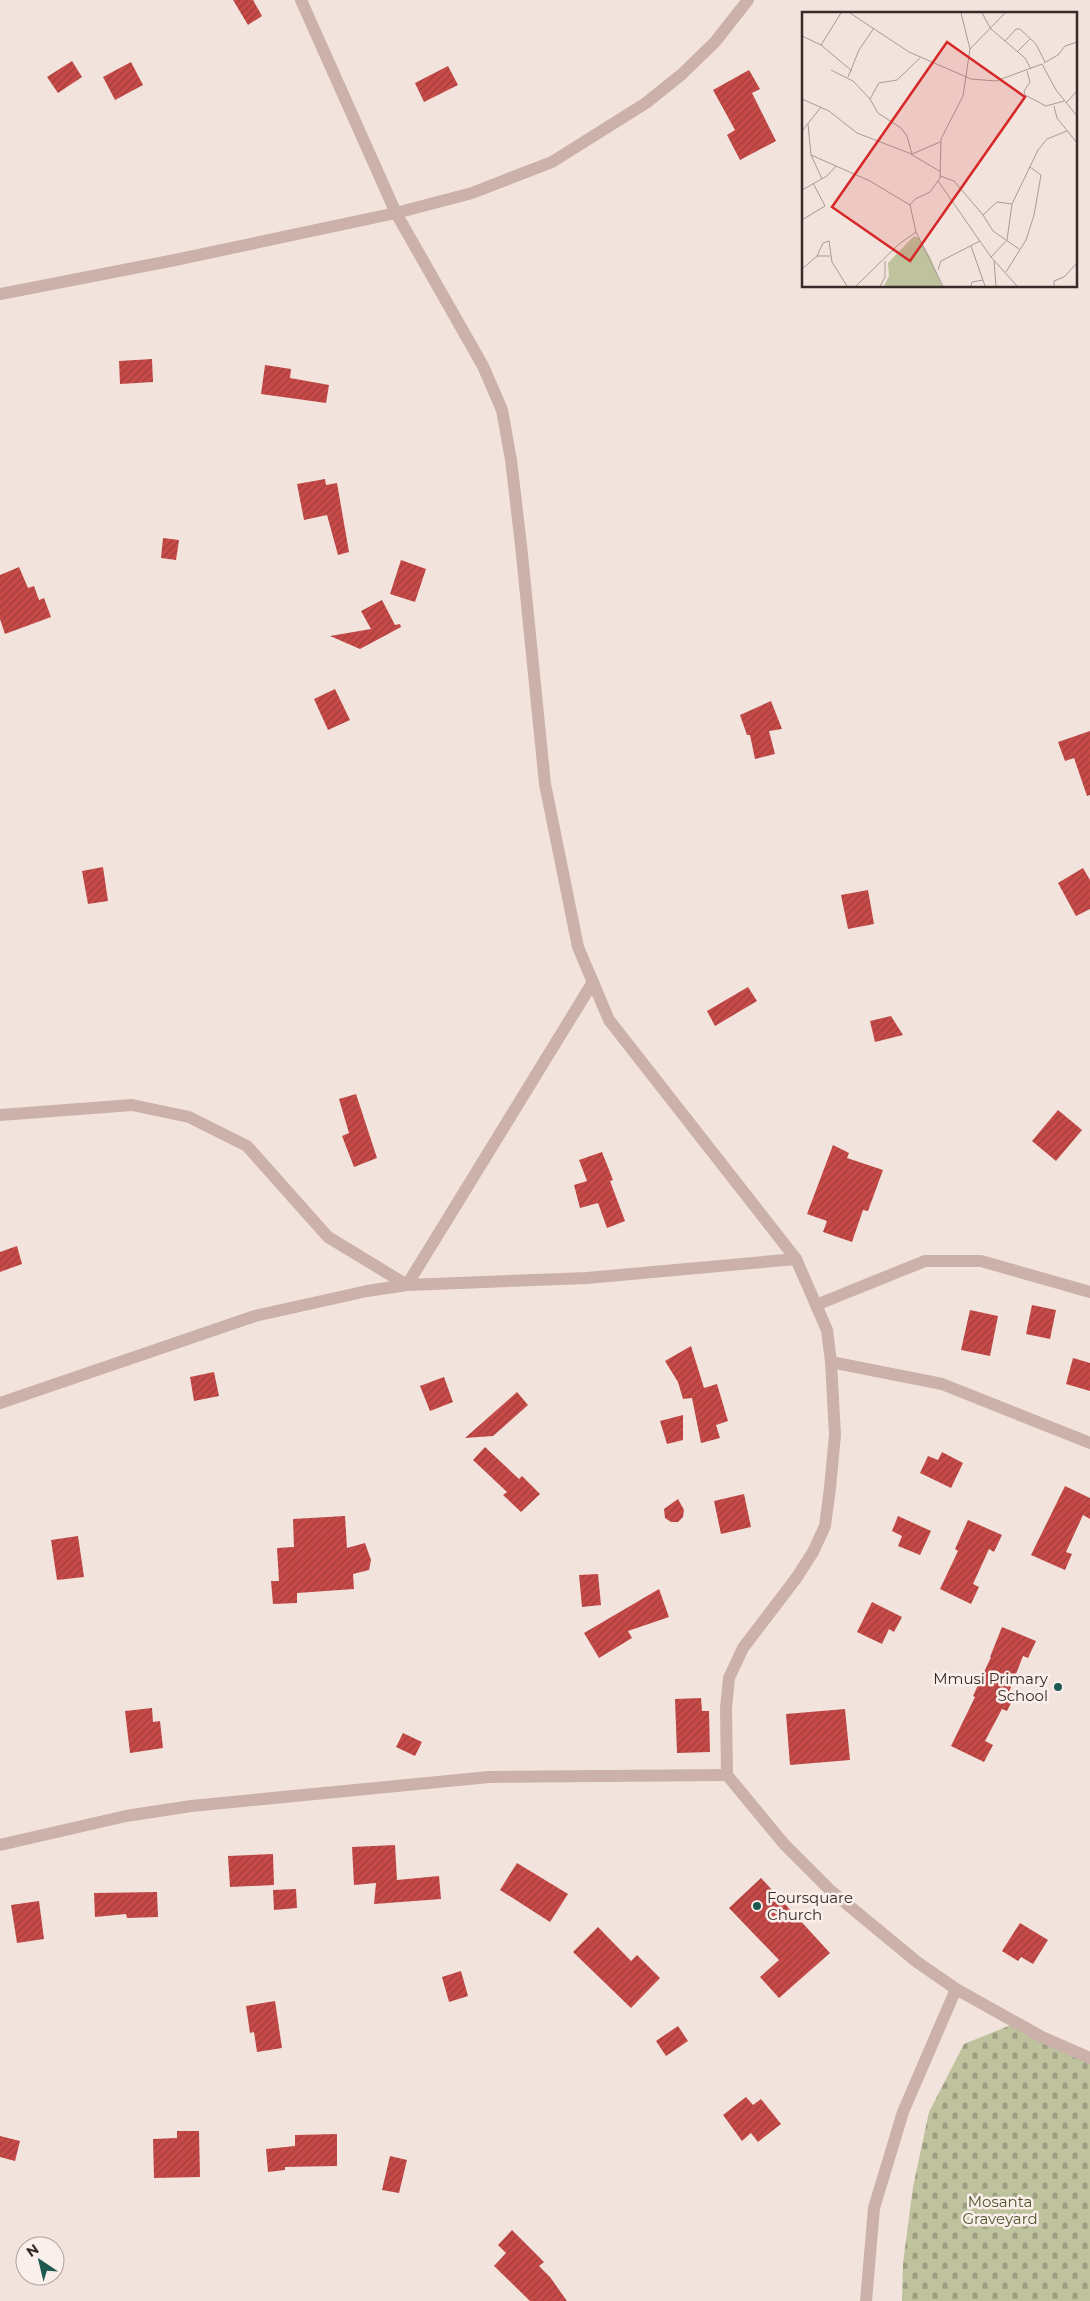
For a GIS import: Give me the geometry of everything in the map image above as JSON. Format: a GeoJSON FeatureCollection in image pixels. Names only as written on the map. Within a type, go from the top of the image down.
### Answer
{"type":"FeatureCollection","features":[{"type":"Feature","properties":{"kind":"street"},"geometry":{"type":"LineString","coordinates":[[301,0],[396,213],[483,366],[502,410],[511,460],[521,545],[545,784],[578,948],[609,1020],[796,1259],[826,1330],[831,1362],[835,1435],[824,1526],[813,1552],[797,1577],[743,1648],[729,1678],[726,1708],[727,1775],[784,1844],[830,1891],[917,1962],[956,1989],[1042,2037],[1090,2058]]}},
{"type":"Feature","properties":{"kind":"street"},"geometry":{"type":"LineString","coordinates":[[0,294],[175,260],[396,213],[472,193],[552,162],[646,103],[682,74],[715,42],[748,0]]}},
{"type":"Feature","properties":{"kind":"street"},"geometry":{"type":"LineString","coordinates":[[407,1285],[593,982]]}},
{"type":"Feature","properties":{"kind":"street"},"geometry":{"type":"LineString","coordinates":[[0,1115],[132,1105],[189,1117],[247,1146],[328,1237],[407,1285]]}},
{"type":"Feature","properties":{"kind":"street"},"geometry":{"type":"LineString","coordinates":[[0,1403],[255,1316],[367,1291],[407,1285],[586,1278],[796,1259]]}},
{"type":"Feature","properties":{"kind":"street"},"geometry":{"type":"LineString","coordinates":[[816,1305],[925,1261],[982,1261],[1090,1292]]}},
{"type":"Feature","properties":{"kind":"street"},"geometry":{"type":"LineString","coordinates":[[831,1362],[942,1384],[1090,1443]]}},
{"type":"Feature","properties":{"kind":"street"},"geometry":{"type":"LineString","coordinates":[[0,1845],[126,1816],[221,1803],[489,1777],[727,1775]]}},
{"type":"Feature","properties":{"kind":"street"},"geometry":{"type":"LineString","coordinates":[[866,2301],[874,2208],[903,2112],[956,1989]]}},
{"type":"Feature","properties":{"kind":"green space","name":"Mosanta Graveyard"},"geometry":{"type":"Polygon","coordinates":[[[1016,2023],[1090,2055],[1090,2301],[902,2301],[903,2263],[913,2187],[929,2112],[964,2044],[1016,2023]]]}},
{"type":"Feature","properties":{"kind":"building"},"geometry":{"type":"Polygon","coordinates":[[[233,0],[253,0],[262,16],[248,25],[233,0]]]}},
{"type":"Feature","properties":{"kind":"building"},"geometry":{"type":"Polygon","coordinates":[[[72,61],[82,77],[58,93],[47,77],[72,61]]]}},
{"type":"Feature","properties":{"kind":"building"},"geometry":{"type":"Polygon","coordinates":[[[131,62],[143,85],[115,100],[103,77],[131,62]]]}},
{"type":"Feature","properties":{"kind":"building"},"geometry":{"type":"Polygon","coordinates":[[[448,66],[458,85],[424,102],[415,83],[448,66]]]}},
{"type":"Feature","properties":{"kind":"building"},"geometry":{"type":"Polygon","coordinates":[[[749,70],[760,89],[752,93],[776,141],[740,160],[727,135],[735,130],[713,90],[749,70]]]}},
{"type":"Feature","properties":{"kind":"building"},"geometry":{"type":"Polygon","coordinates":[[[152,359],[153,382],[120,384],[119,361],[152,359]]]}},
{"type":"Feature","properties":{"kind":"building"},"geometry":{"type":"Polygon","coordinates":[[[265,365],[291,369],[290,378],[329,385],[326,403],[261,394],[265,365]]]}},
{"type":"Feature","properties":{"kind":"building"},"geometry":{"type":"Polygon","coordinates":[[[325,479],[326,485],[337,483],[349,552],[338,555],[327,515],[304,520],[297,484],[325,479]]]}},
{"type":"Feature","properties":{"kind":"building"},"geometry":{"type":"Polygon","coordinates":[[[163,538],[179,540],[176,560],[161,558],[163,538]]]}},
{"type":"Feature","properties":{"kind":"building"},"geometry":{"type":"Polygon","coordinates":[[[401,560],[426,569],[415,602],[390,594],[401,560]]]}},
{"type":"Feature","properties":{"kind":"building"},"geometry":{"type":"Polygon","coordinates":[[[19,567],[28,588],[34,586],[39,600],[44,598],[51,617],[5,634],[0,619],[0,575],[19,567]]]}},
{"type":"Feature","properties":{"kind":"building"},"geometry":{"type":"Polygon","coordinates":[[[382,600],[395,625],[400,624],[401,627],[360,649],[330,636],[371,629],[361,611],[382,600]]]}},
{"type":"Feature","properties":{"kind":"building"},"geometry":{"type":"Polygon","coordinates":[[[335,689],[350,720],[328,730],[314,699],[335,689]]]}},
{"type":"Feature","properties":{"kind":"building"},"geometry":{"type":"Polygon","coordinates":[[[771,701],[782,729],[769,731],[775,754],[755,759],[750,735],[747,735],[740,715],[771,701]]]}},
{"type":"Feature","properties":{"kind":"building"},"geometry":{"type":"Polygon","coordinates":[[[1090,731],[1090,795],[1087,796],[1074,758],[1065,761],[1058,742],[1090,731]]]}},
{"type":"Feature","properties":{"kind":"building"},"geometry":{"type":"Polygon","coordinates":[[[103,867],[108,901],[88,904],[82,871],[103,867]]]}},
{"type":"Feature","properties":{"kind":"building"},"geometry":{"type":"Polygon","coordinates":[[[1083,868],[1090,880],[1090,909],[1076,916],[1058,883],[1083,868]]]}},
{"type":"Feature","properties":{"kind":"building"},"geometry":{"type":"Polygon","coordinates":[[[868,890],[874,924],[848,929],[841,895],[868,890]]]}},
{"type":"Feature","properties":{"kind":"building"},"geometry":{"type":"Polygon","coordinates":[[[748,987],[757,1001],[715,1026],[707,1011],[748,987]]]}},
{"type":"Feature","properties":{"kind":"building"},"geometry":{"type":"Polygon","coordinates":[[[891,1016],[903,1035],[875,1042],[870,1021],[891,1016]]]}},
{"type":"Feature","properties":{"kind":"building"},"geometry":{"type":"Polygon","coordinates":[[[356,1094],[377,1158],[354,1167],[342,1136],[349,1133],[339,1099],[356,1094]]]}},
{"type":"Feature","properties":{"kind":"building"},"geometry":{"type":"Polygon","coordinates":[[[1058,1110],[1082,1130],[1056,1161],[1032,1141],[1058,1110]]]}},
{"type":"Feature","properties":{"kind":"building"},"geometry":{"type":"Polygon","coordinates":[[[833,1145],[849,1153],[847,1158],[883,1170],[868,1211],[863,1210],[852,1242],[823,1232],[827,1221],[807,1214],[833,1145]]]}},
{"type":"Feature","properties":{"kind":"building"},"geometry":{"type":"Polygon","coordinates":[[[602,1152],[613,1180],[610,1181],[625,1221],[607,1228],[598,1203],[580,1208],[574,1185],[587,1181],[579,1160],[602,1152]]]}},
{"type":"Feature","properties":{"kind":"building"},"geometry":{"type":"Polygon","coordinates":[[[17,1246],[22,1264],[0,1272],[0,1252],[17,1246]]]}},
{"type":"Feature","properties":{"kind":"building"},"geometry":{"type":"Polygon","coordinates":[[[1032,1305],[1056,1310],[1050,1339],[1026,1334],[1032,1305]]]}},
{"type":"Feature","properties":{"kind":"building"},"geometry":{"type":"Polygon","coordinates":[[[970,1310],[998,1316],[990,1356],[961,1350],[970,1310]]]}},
{"type":"Feature","properties":{"kind":"building"},"geometry":{"type":"Polygon","coordinates":[[[691,1346],[704,1388],[717,1384],[728,1421],[716,1425],[720,1438],[701,1443],[692,1398],[683,1399],[678,1382],[665,1361],[691,1346]]]}},
{"type":"Feature","properties":{"kind":"building"},"geometry":{"type":"Polygon","coordinates":[[[1073,1358],[1090,1363],[1090,1391],[1066,1384],[1073,1358]]]}},
{"type":"Feature","properties":{"kind":"building"},"geometry":{"type":"Polygon","coordinates":[[[214,1372],[219,1396],[194,1401],[190,1377],[214,1372]]]}},
{"type":"Feature","properties":{"kind":"building"},"geometry":{"type":"Polygon","coordinates":[[[444,1377],[453,1402],[430,1411],[420,1386],[444,1377]]]}},
{"type":"Feature","properties":{"kind":"building"},"geometry":{"type":"Polygon","coordinates":[[[517,1392],[528,1405],[493,1436],[465,1438],[517,1392]]]}},
{"type":"Feature","properties":{"kind":"building"},"geometry":{"type":"Polygon","coordinates":[[[683,1415],[683,1440],[667,1444],[660,1421],[683,1415]]]}},
{"type":"Feature","properties":{"kind":"building"},"geometry":{"type":"Polygon","coordinates":[[[485,1447],[519,1479],[522,1476],[540,1494],[521,1512],[503,1495],[507,1492],[473,1460],[485,1447]]]}},
{"type":"Feature","properties":{"kind":"building"},"geometry":{"type":"Polygon","coordinates":[[[942,1452],[963,1463],[951,1488],[920,1473],[928,1456],[938,1460],[942,1452]]]}},
{"type":"Feature","properties":{"kind":"building"},"geometry":{"type":"Polygon","coordinates":[[[1065,1486],[1090,1498],[1090,1519],[1083,1515],[1066,1552],[1072,1554],[1065,1570],[1031,1555],[1065,1486]]]}},
{"type":"Feature","properties":{"kind":"building"},"geometry":{"type":"Polygon","coordinates":[[[744,1494],[751,1527],[721,1534],[714,1501],[744,1494]]]}},
{"type":"Feature","properties":{"kind":"building"},"geometry":{"type":"Polygon","coordinates":[[[678,1499],[684,1510],[683,1517],[678,1522],[671,1522],[665,1518],[664,1509],[678,1499]]]}},
{"type":"Feature","properties":{"kind":"building"},"geometry":{"type":"Polygon","coordinates":[[[345,1516],[347,1548],[365,1543],[371,1560],[369,1570],[353,1574],[354,1589],[297,1593],[297,1603],[273,1604],[271,1581],[279,1581],[277,1548],[294,1547],[293,1519],[345,1516]]]}},
{"type":"Feature","properties":{"kind":"building"},"geometry":{"type":"Polygon","coordinates":[[[898,1516],[931,1531],[920,1555],[898,1546],[902,1536],[892,1531],[898,1516]]]}},
{"type":"Feature","properties":{"kind":"building"},"geometry":{"type":"Polygon","coordinates":[[[968,1520],[1002,1535],[994,1552],[989,1549],[973,1584],[979,1587],[971,1604],[940,1589],[958,1551],[955,1549],[968,1520]]]}},
{"type":"Feature","properties":{"kind":"building"},"geometry":{"type":"Polygon","coordinates":[[[78,1536],[84,1577],[57,1580],[51,1540],[78,1536]]]}},
{"type":"Feature","properties":{"kind":"building"},"geometry":{"type":"Polygon","coordinates":[[[598,1574],[601,1605],[582,1607],[579,1575],[598,1574]]]}},
{"type":"Feature","properties":{"kind":"building"},"geometry":{"type":"Polygon","coordinates":[[[659,1589],[669,1617],[628,1631],[632,1638],[599,1658],[584,1633],[659,1589]]]}},
{"type":"Feature","properties":{"kind":"building"},"geometry":{"type":"Polygon","coordinates":[[[872,1602],[902,1617],[894,1632],[889,1629],[882,1644],[857,1632],[872,1602]]]}},
{"type":"Feature","properties":{"kind":"building"},"geometry":{"type":"Polygon","coordinates":[[[1002,1627],[1036,1641],[1028,1658],[1023,1656],[1009,1692],[1015,1695],[1007,1711],[1002,1709],[985,1741],[993,1745],[984,1762],[951,1746],[975,1697],[973,1696],[1002,1627]]]}},
{"type":"Feature","properties":{"kind":"building"},"geometry":{"type":"Polygon","coordinates":[[[701,1698],[702,1711],[709,1711],[710,1752],[677,1753],[675,1699],[701,1698]]]}},
{"type":"Feature","properties":{"kind":"building"},"geometry":{"type":"Polygon","coordinates":[[[152,1708],[153,1722],[160,1721],[163,1748],[130,1753],[125,1711],[152,1708]]]}},
{"type":"Feature","properties":{"kind":"building"},"geometry":{"type":"Polygon","coordinates":[[[845,1709],[850,1760],[790,1765],[786,1714],[845,1709]]]}},
{"type":"Feature","properties":{"kind":"building"},"geometry":{"type":"Polygon","coordinates":[[[403,1733],[422,1742],[415,1756],[396,1747],[403,1733]]]}},
{"type":"Feature","properties":{"kind":"building"},"geometry":{"type":"Polygon","coordinates":[[[395,1845],[397,1880],[439,1876],[441,1899],[374,1904],[376,1883],[354,1885],[352,1847],[395,1845]]]}},
{"type":"Feature","properties":{"kind":"building"},"geometry":{"type":"Polygon","coordinates":[[[273,1854],[274,1885],[230,1887],[228,1856],[273,1854]]]}},
{"type":"Feature","properties":{"kind":"building"},"geometry":{"type":"Polygon","coordinates":[[[517,1863],[568,1894],[550,1922],[500,1890],[517,1863]]]}},
{"type":"Feature","properties":{"kind":"building"},"geometry":{"type":"Polygon","coordinates":[[[761,1878],[830,1953],[779,1998],[760,1977],[779,1960],[729,1908],[761,1878]]]}},
{"type":"Feature","properties":{"kind":"building"},"geometry":{"type":"Polygon","coordinates":[[[296,1889],[297,1908],[274,1910],[273,1890],[296,1889]]]}},
{"type":"Feature","properties":{"kind":"building"},"geometry":{"type":"Polygon","coordinates":[[[157,1892],[158,1917],[127,1918],[126,1914],[95,1917],[94,1893],[157,1892]]]}},
{"type":"Feature","properties":{"kind":"building"},"geometry":{"type":"Polygon","coordinates":[[[39,1901],[44,1939],[17,1943],[11,1905],[39,1901]]]}},
{"type":"Feature","properties":{"kind":"building"},"geometry":{"type":"Polygon","coordinates":[[[1020,1923],[1048,1940],[1033,1964],[1021,1957],[1018,1961],[1002,1951],[1020,1923]]]}},
{"type":"Feature","properties":{"kind":"building"},"geometry":{"type":"Polygon","coordinates":[[[598,1927],[631,1961],[637,1955],[660,1978],[631,2008],[573,1952],[598,1927]]]}},
{"type":"Feature","properties":{"kind":"building"},"geometry":{"type":"Polygon","coordinates":[[[461,1971],[468,1996],[449,2002],[442,1977],[461,1971]]]}},
{"type":"Feature","properties":{"kind":"building"},"geometry":{"type":"Polygon","coordinates":[[[275,2001],[282,2048],[257,2052],[254,2032],[250,2033],[246,2006],[275,2001]]]}},
{"type":"Feature","properties":{"kind":"building"},"geometry":{"type":"Polygon","coordinates":[[[678,2026],[688,2041],[666,2056],[656,2041],[678,2026]]]}},
{"type":"Feature","properties":{"kind":"building"},"geometry":{"type":"Polygon","coordinates":[[[746,2097],[753,2105],[761,2099],[781,2124],[758,2142],[751,2133],[742,2141],[723,2115],[746,2097]]]}},
{"type":"Feature","properties":{"kind":"building"},"geometry":{"type":"Polygon","coordinates":[[[177,2131],[199,2131],[200,2177],[154,2178],[153,2139],[177,2138],[177,2131]]]}},
{"type":"Feature","properties":{"kind":"building"},"geometry":{"type":"Polygon","coordinates":[[[337,2134],[337,2166],[285,2167],[285,2170],[268,2172],[266,2149],[295,2146],[295,2135],[337,2134]]]}},
{"type":"Feature","properties":{"kind":"building"},"geometry":{"type":"Polygon","coordinates":[[[0,2136],[20,2141],[15,2161],[0,2157],[0,2136]]]}},
{"type":"Feature","properties":{"kind":"building"},"geometry":{"type":"Polygon","coordinates":[[[390,2156],[407,2160],[399,2193],[382,2190],[390,2156]]]}},
{"type":"Feature","properties":{"kind":"building"},"geometry":{"type":"Polygon","coordinates":[[[512,2230],[544,2262],[539,2266],[550,2277],[567,2301],[530,2301],[494,2266],[506,2253],[498,2245],[512,2230]]]}},
{"type":"Feature","properties":{"kind":"place","name":"Mmusi Primary School"},"geometry":{"type":"Point","coordinates":[1058,1687]}},
{"type":"Feature","properties":{"kind":"place","name":"Foursquare Church"},"geometry":{"type":"Point","coordinates":[757,1906]}}]}
